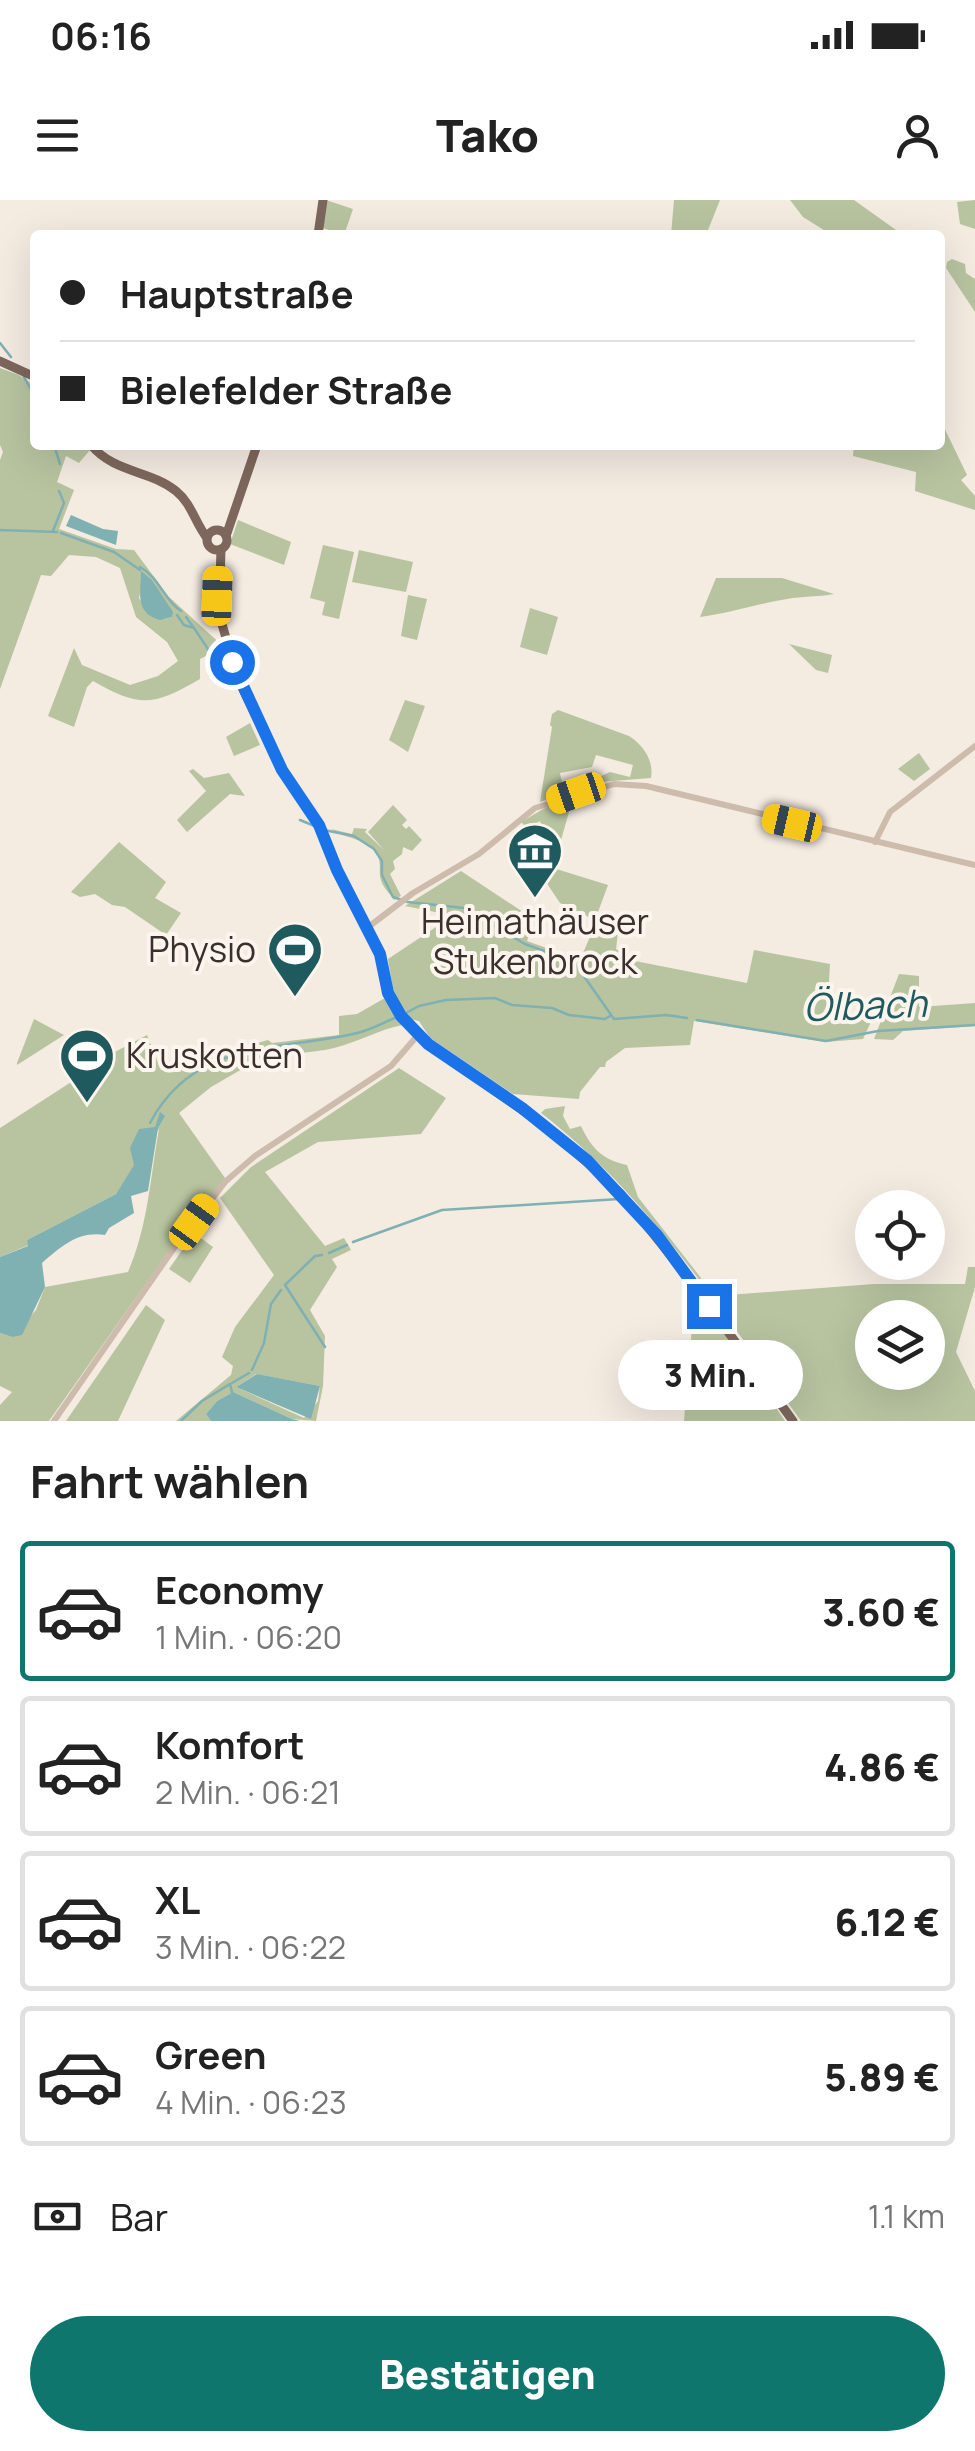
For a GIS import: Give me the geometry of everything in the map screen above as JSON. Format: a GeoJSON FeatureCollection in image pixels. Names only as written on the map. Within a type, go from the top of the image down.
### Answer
{"type":"FeatureCollection","features":[{"type":"Feature","properties":{"kind":"main road"},"geometry":{"type":"LineString","coordinates":[[319,230],[323,200]]}},
{"type":"Feature","properties":{"kind":"main road"},"geometry":{"type":"LineString","coordinates":[[0,361],[30,375]]}},
{"type":"Feature","properties":{"kind":"main road"},"geometry":{"type":"LineString","coordinates":[[97,450],[118,467],[176,492],[198,523],[217,539]]}},
{"type":"Feature","properties":{"kind":"main road"},"geometry":{"type":"LineString","coordinates":[[255,450],[232,516],[217,539],[218,614],[239,681],[282,770],[320,828],[380,954],[388,993],[397,1010],[418,1036],[556,1134],[622,1194],[688,1276],[793,1421]]}},
{"type":"Feature","properties":{"kind":"street"},"geometry":{"type":"LineString","coordinates":[[875,842],[890,812],[975,746]]}},
{"type":"Feature","properties":{"kind":"street"},"geometry":{"type":"LineString","coordinates":[[367,928],[401,901],[479,854],[535,808],[614,784],[646,786],[975,865]]}},
{"type":"Feature","properties":{"kind":"street"},"geometry":{"type":"LineString","coordinates":[[54,1421],[226,1180],[254,1156],[391,1066],[418,1036]]}},
{"type":"Feature","properties":{"kind":"green space"},"geometry":{"type":"Polygon","coordinates":[[[326,200],[353,209],[346,230],[323,228],[326,200]]]}},
{"type":"Feature","properties":{"kind":"green space"},"geometry":{"type":"Polygon","coordinates":[[[674,200],[720,200],[708,230],[671,230],[674,200]]]}},
{"type":"Feature","properties":{"kind":"green space"},"geometry":{"type":"Polygon","coordinates":[[[790,200],[854,200],[896,230],[824,230],[803,217],[790,200]]]}},
{"type":"Feature","properties":{"kind":"green space"},"geometry":{"type":"Polygon","coordinates":[[[975,200],[975,229],[960,224],[957,202],[975,200]]]}},
{"type":"Feature","properties":{"kind":"green space"},"geometry":{"type":"Polygon","coordinates":[[[952,259],[965,264],[966,273],[975,279],[975,312],[946,268],[952,259]]]}},
{"type":"Feature","properties":{"kind":"green space"},"geometry":{"type":"Polygon","coordinates":[[[0,368],[30,383],[30,450],[90,450],[79,463],[66,456],[57,482],[74,490],[59,529],[116,549],[134,550],[169,597],[224,647],[235,674],[223,680],[210,654],[200,659],[200,679],[158,699],[123,696],[93,681],[87,687],[74,727],[48,716],[74,648],[82,665],[130,685],[158,676],[178,661],[167,642],[136,617],[120,568],[96,557],[69,555],[51,576],[41,575],[0,689],[0,368]],[[152,580],[142,584],[139,598],[149,613],[160,619],[172,617],[152,580]]]}},
{"type":"Feature","properties":{"kind":"green space"},"geometry":{"type":"Polygon","coordinates":[[[945,429],[967,475],[961,480],[975,496],[975,510],[915,491],[916,472],[853,456],[854,450],[945,450],[945,429]]]}},
{"type":"Feature","properties":{"kind":"green space"},"geometry":{"type":"Polygon","coordinates":[[[238,520],[291,542],[284,565],[230,544],[238,520]]]}},
{"type":"Feature","properties":{"kind":"green space"},"geometry":{"type":"Polygon","coordinates":[[[323,545],[354,552],[339,619],[322,615],[325,602],[310,598],[323,545]]]}},
{"type":"Feature","properties":{"kind":"green space"},"geometry":{"type":"Polygon","coordinates":[[[359,550],[413,562],[406,592],[352,582],[359,550]]]}},
{"type":"Feature","properties":{"kind":"green space"},"geometry":{"type":"Polygon","coordinates":[[[716,578],[782,578],[834,594],[787,599],[700,617],[716,578]]]}},
{"type":"Feature","properties":{"kind":"green space"},"geometry":{"type":"Polygon","coordinates":[[[408,595],[427,599],[417,640],[401,636],[408,595]]]}},
{"type":"Feature","properties":{"kind":"green space"},"geometry":{"type":"Polygon","coordinates":[[[530,608],[558,617],[547,655],[520,647],[530,608]]]}},
{"type":"Feature","properties":{"kind":"green space"},"geometry":{"type":"Polygon","coordinates":[[[789,644],[832,655],[828,673],[816,670],[789,644]]]}},
{"type":"Feature","properties":{"kind":"green space"},"geometry":{"type":"Polygon","coordinates":[[[405,700],[425,706],[408,752],[389,740],[405,700]]]}},
{"type":"Feature","properties":{"kind":"green space"},"geometry":{"type":"Polygon","coordinates":[[[558,710],[629,736],[646,754],[651,778],[600,782],[540,802],[552,714],[558,710]],[[596,755],[592,767],[560,773],[563,788],[610,772],[630,777],[633,765],[596,755]]]}},
{"type":"Feature","properties":{"kind":"green space"},"geometry":{"type":"Polygon","coordinates":[[[250,723],[260,745],[234,756],[226,737],[250,723]]]}},
{"type":"Feature","properties":{"kind":"green space"},"geometry":{"type":"Polygon","coordinates":[[[919,753],[930,769],[914,781],[898,769],[919,753]]]}},
{"type":"Feature","properties":{"kind":"green space"},"geometry":{"type":"Polygon","coordinates":[[[193,769],[204,778],[229,773],[245,796],[230,794],[187,832],[177,820],[206,791],[189,771],[193,769]]]}},
{"type":"Feature","properties":{"kind":"green space"},"geometry":{"type":"Polygon","coordinates":[[[573,798],[553,868],[608,885],[595,920],[560,903],[538,870],[543,837],[540,821],[527,828],[521,822],[573,798]]]}},
{"type":"Feature","properties":{"kind":"green space"},"geometry":{"type":"Polygon","coordinates":[[[393,805],[407,820],[402,825],[406,829],[409,826],[422,840],[412,851],[403,847],[402,854],[393,861],[395,869],[390,874],[401,896],[394,900],[382,882],[374,850],[331,829],[352,834],[354,828],[367,829],[365,832],[384,850],[368,832],[393,805]]]}},
{"type":"Feature","properties":{"kind":"green space"},"geometry":{"type":"Polygon","coordinates":[[[119,842],[166,882],[155,898],[181,913],[166,935],[125,907],[112,905],[95,894],[80,897],[71,892],[119,842]]]}},
{"type":"Feature","properties":{"kind":"green space"},"geometry":{"type":"Polygon","coordinates":[[[461,871],[526,914],[536,914],[527,941],[580,960],[592,932],[598,928],[618,933],[616,949],[635,961],[747,983],[754,950],[830,964],[828,998],[846,1000],[844,1015],[864,1017],[866,1005],[878,1007],[863,1039],[825,1042],[694,1021],[690,1045],[625,1048],[605,1067],[600,1067],[580,1092],[579,1099],[513,1094],[430,1038],[419,1021],[409,1019],[401,1009],[393,989],[388,959],[445,921],[440,913],[405,906],[461,871]]]}},
{"type":"Feature","properties":{"kind":"green space"},"geometry":{"type":"Polygon","coordinates":[[[899,974],[919,976],[919,1007],[975,1003],[975,1026],[903,1031],[893,1040],[874,1039],[899,974]]]}},
{"type":"Feature","properties":{"kind":"green space"},"geometry":{"type":"Polygon","coordinates":[[[385,998],[402,1025],[334,1048],[290,1055],[265,1064],[261,1058],[211,1087],[179,1113],[225,1178],[49,1421],[0,1421],[0,1405],[12,1392],[0,1386],[0,1333],[12,1337],[36,1310],[45,1287],[128,1272],[144,1220],[159,1129],[116,1194],[27,1240],[29,1245],[0,1257],[0,1128],[79,1077],[79,1071],[147,1035],[161,1070],[268,1040],[272,1043],[339,1035],[339,1016],[357,1014],[385,998]]]}},
{"type":"Feature","properties":{"kind":"green space"},"geometry":{"type":"Polygon","coordinates":[[[34,1019],[64,1035],[17,1065],[17,1063],[34,1019]]]}},
{"type":"Feature","properties":{"kind":"green space"},"geometry":{"type":"Polygon","coordinates":[[[399,1068],[446,1098],[421,1134],[318,1142],[265,1172],[325,1246],[344,1238],[351,1250],[332,1259],[337,1267],[310,1310],[325,1336],[323,1386],[316,1421],[292,1419],[233,1392],[217,1401],[206,1414],[211,1421],[176,1421],[231,1375],[233,1366],[222,1357],[235,1327],[274,1275],[220,1198],[251,1167],[399,1068]],[[256,1374],[236,1387],[304,1418],[318,1401],[320,1386],[256,1374]]]}},
{"type":"Feature","properties":{"kind":"green space"},"geometry":{"type":"Polygon","coordinates":[[[565,1106],[563,1116],[570,1129],[581,1126],[599,1152],[627,1165],[638,1197],[715,1296],[874,1284],[965,1284],[968,1267],[975,1267],[975,1287],[956,1352],[975,1391],[975,1421],[801,1421],[650,1218],[580,1146],[541,1113],[565,1106]]]}},
{"type":"Feature","properties":{"kind":"green space"},"geometry":{"type":"Polygon","coordinates":[[[194,1233],[213,1247],[190,1283],[169,1269],[194,1233]]]}},
{"type":"Feature","properties":{"kind":"green space"},"geometry":{"type":"Polygon","coordinates":[[[695,1291],[785,1421],[684,1421],[695,1291]]]}},
{"type":"Feature","properties":{"kind":"green space"},"geometry":{"type":"Polygon","coordinates":[[[146,1305],[165,1320],[118,1421],[66,1421],[146,1305]]]}},
{"type":"Feature","properties":{"kind":"water"},"geometry":{"type":"Polygon","coordinates":[[[71,515],[118,531],[116,545],[66,526],[71,515]]]}},
{"type":"Feature","properties":{"kind":"water"},"geometry":{"type":"Polygon","coordinates":[[[141,571],[152,580],[173,612],[172,617],[160,620],[146,612],[141,601],[141,571]]]}},
{"type":"Feature","properties":{"kind":"water"},"geometry":{"type":"Polygon","coordinates":[[[160,1112],[165,1116],[158,1128],[148,1191],[131,1196],[134,1213],[109,1228],[105,1235],[78,1238],[42,1263],[45,1287],[22,1335],[0,1333],[0,1257],[28,1246],[27,1240],[116,1194],[134,1165],[130,1148],[139,1129],[155,1127],[160,1112]]]}},
{"type":"Feature","properties":{"kind":"water"},"geometry":{"type":"Polygon","coordinates":[[[257,1374],[320,1386],[311,1419],[236,1387],[257,1374]]]}},
{"type":"Feature","properties":{"kind":"water"},"geometry":{"type":"Polygon","coordinates":[[[233,1392],[300,1421],[211,1421],[206,1414],[217,1401],[233,1392]]]}},
{"type":"Feature","properties":{"kind":"waterway"},"geometry":{"type":"LineString","coordinates":[[0,343],[11,357]]}},
{"type":"Feature","properties":{"kind":"waterway"},"geometry":{"type":"LineString","coordinates":[[23,375],[30,388]]}},
{"type":"Feature","properties":{"kind":"waterway"},"geometry":{"type":"LineString","coordinates":[[56,450],[60,464]]}},
{"type":"Feature","properties":{"kind":"waterway"},"geometry":{"type":"LineString","coordinates":[[53,531],[64,503],[59,491]]}},
{"type":"Feature","properties":{"kind":"waterway","name":"Ölbach"},"geometry":{"type":"LineString","coordinates":[[0,530],[57,532]]}},
{"type":"Feature","properties":{"kind":"waterway","name":"Ölbach"},"geometry":{"type":"LineString","coordinates":[[61,533],[114,552],[140,570]]}},
{"type":"Feature","properties":{"kind":"waterway","name":"Ölbach"},"geometry":{"type":"LineString","coordinates":[[140,567],[181,611]]}},
{"type":"Feature","properties":{"kind":"waterway","name":"Ölbach"},"geometry":{"type":"LineString","coordinates":[[177,615],[184,625],[194,628],[220,667]]}},
{"type":"Feature","properties":{"kind":"waterway","name":"Ölbach"},"geometry":{"type":"LineString","coordinates":[[186,617],[194,628]]}},
{"type":"Feature","properties":{"kind":"waterway","name":"Ölbach"},"geometry":{"type":"LineString","coordinates":[[300,820],[317,827]]}},
{"type":"Feature","properties":{"kind":"waterway","name":"Ölbach"},"geometry":{"type":"LineString","coordinates":[[324,830],[354,836],[374,849],[382,861],[382,875],[393,897],[464,908],[525,944],[576,965],[614,1019],[666,1015],[687,1018]]}},
{"type":"Feature","properties":{"kind":"waterway"},"geometry":{"type":"LineString","coordinates":[[404,1014],[446,1000],[495,998],[512,1005],[552,1008],[569,1015],[605,1019],[610,1016]]}},
{"type":"Feature","properties":{"kind":"waterway"},"geometry":{"type":"LineString","coordinates":[[150,1123],[168,1096],[189,1076],[213,1063],[266,1048],[359,1033],[397,1017]]}},
{"type":"Feature","properties":{"kind":"waterway","name":"Ölbach"},"geometry":{"type":"LineString","coordinates":[[697,1020],[826,1041],[878,1031],[975,1025]]}},
{"type":"Feature","properties":{"kind":"waterway"},"geometry":{"type":"LineString","coordinates":[[353,1242],[442,1210],[619,1199]]}},
{"type":"Feature","properties":{"kind":"waterway"},"geometry":{"type":"LineString","coordinates":[[329,1253],[347,1245]]}},
{"type":"Feature","properties":{"kind":"waterway"},"geometry":{"type":"LineString","coordinates":[[322,1255],[315,1256],[285,1285],[325,1347]]}},
{"type":"Feature","properties":{"kind":"waterway"},"geometry":{"type":"LineString","coordinates":[[252,1370],[264,1343],[271,1304],[281,1290]]}},
{"type":"Feature","properties":{"kind":"waterway"},"geometry":{"type":"LineString","coordinates":[[232,1383],[249,1373]]}},
{"type":"Feature","properties":{"kind":"waterway"},"geometry":{"type":"LineString","coordinates":[[181,1421],[202,1401],[230,1384],[233,1396]]}},
{"type":"Feature","properties":{"kind":"place","name":"Heimathäuser Stukenbrock"},"geometry":{"type":"Point","coordinates":[535,900]}},
{"type":"Feature","properties":{"kind":"place","name":"Physio"},"geometry":{"type":"Point","coordinates":[295,999]}},
{"type":"Feature","properties":{"kind":"place","name":"Kruskotten"},"geometry":{"type":"Point","coordinates":[87,1105]}},
{"type":"Feature","properties":{"kind":"route"},"geometry":{"type":"LineString","coordinates":[[232,662],[282,770],[319,825],[380,954],[388,993],[401,1016],[428,1044],[522,1108],[588,1161],[657,1235],[709,1306]]}}]}
